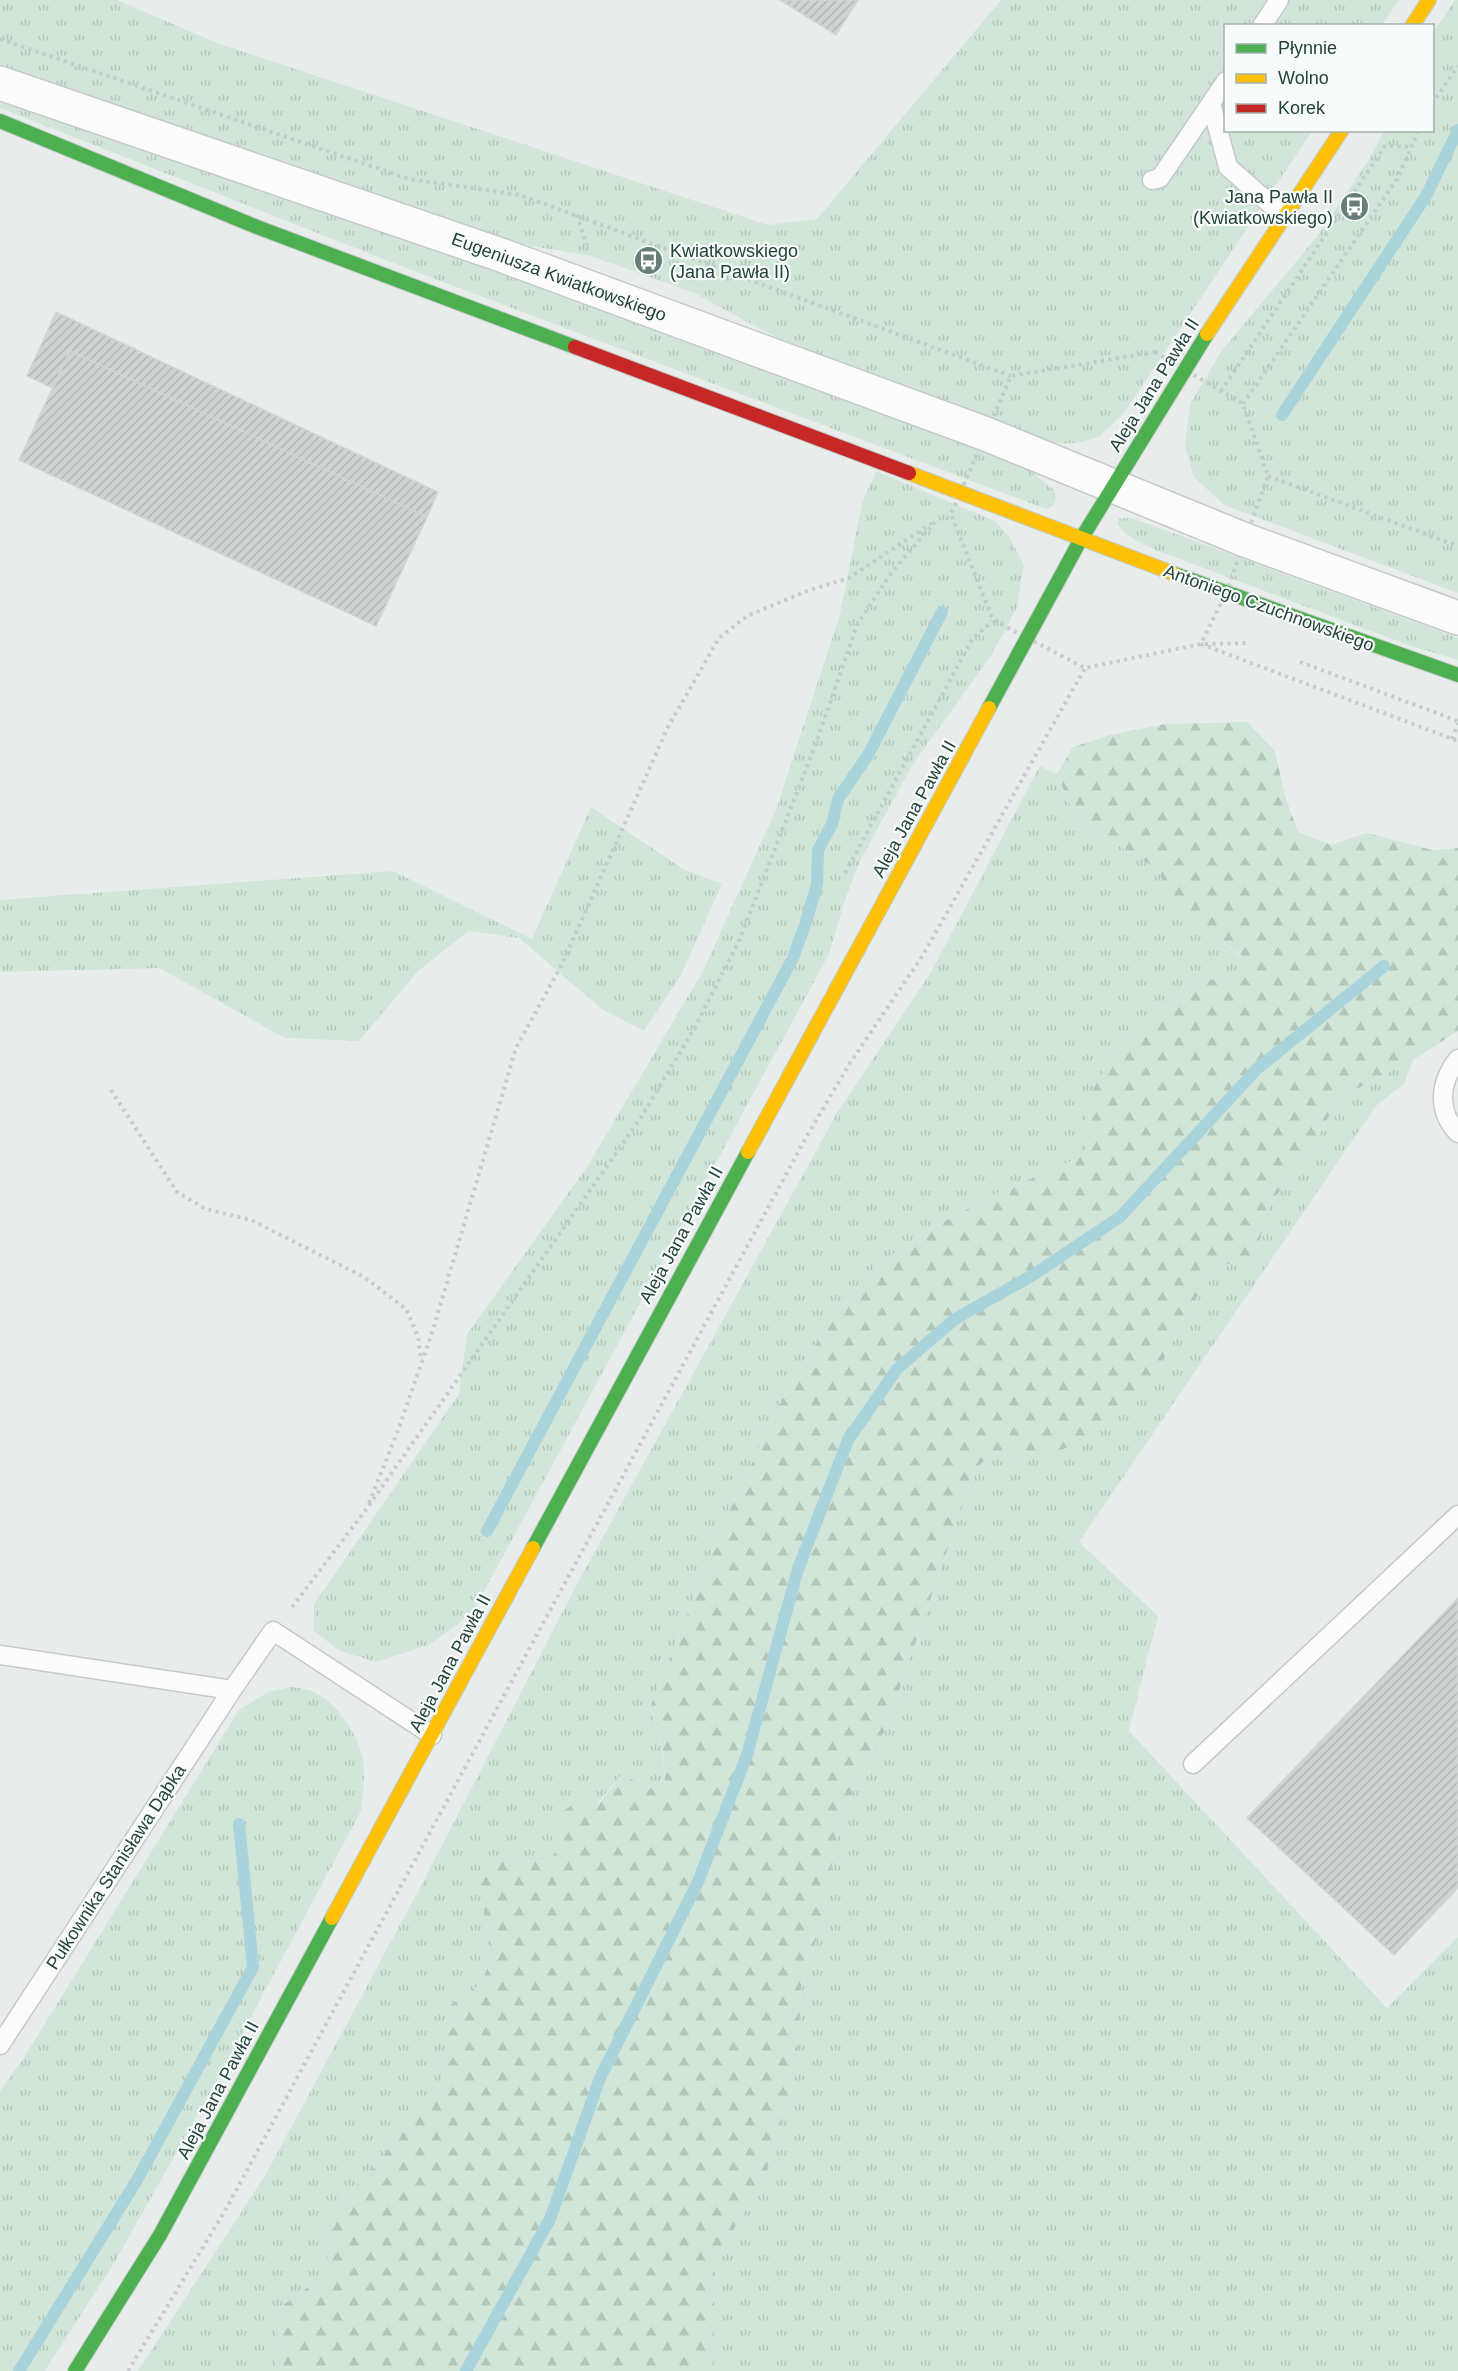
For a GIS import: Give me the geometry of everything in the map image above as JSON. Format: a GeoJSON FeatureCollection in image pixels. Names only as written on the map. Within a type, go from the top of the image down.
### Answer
{"type":"FeatureCollection","features":[{"type":"Feature","properties":{"kind":"street"},"geometry":{"type":"LineString","coordinates":[[1413,24],[1429,0]]}},
{"type":"Feature","properties":{"kind":"street","name":"Eugeniusza Kwiatkowskiego"},"geometry":{"type":"LineString","coordinates":[[0,83],[501,255],[986,434],[1113,485]]}},
{"type":"Feature","properties":{"kind":"street"},"geometry":{"type":"LineString","coordinates":[[0,121],[256,227],[1081,539]]}},
{"type":"Feature","properties":{"kind":"street","name":"Aleja Jana Pawła II"},"geometry":{"type":"LineString","coordinates":[[75,2371],[160,2235],[1081,539],[1184,369],[1341,132]]}},
{"type":"Feature","properties":{"kind":"street"},"geometry":{"type":"LineString","coordinates":[[1113,485],[1245,540],[1458,618]]}},
{"type":"Feature","properties":{"kind":"street","name":"Antoniego Czuchnowskiego"},"geometry":{"type":"LineString","coordinates":[[1081,539],[1458,675]]}},
{"type":"Feature","properties":{"kind":"lane"},"geometry":{"type":"LineString","coordinates":[[1263,24],[1279,0]]}},
{"type":"Feature","properties":{"kind":"lane"},"geometry":{"type":"LineString","coordinates":[[1152,180],[1160,178],[1224,84]]}},
{"type":"Feature","properties":{"kind":"lane"},"geometry":{"type":"LineString","coordinates":[[1211,104],[1228,167],[1284,216]]}},
{"type":"Feature","properties":{"kind":"lane"},"geometry":{"type":"LineString","coordinates":[[1458,1059],[1443,1086],[1442,1099],[1449,1122],[1458,1132]]}},
{"type":"Feature","properties":{"kind":"lane"},"geometry":{"type":"LineString","coordinates":[[1193,1764],[1458,1515]]}},
{"type":"Feature","properties":{"kind":"lane"},"geometry":{"type":"LineString","coordinates":[[273,1631],[432,1735]]}},
{"type":"Feature","properties":{"kind":"lane","name":"Pułkownika Stanisława Dąbka"},"geometry":{"type":"LineString","coordinates":[[0,2045],[273,1631]]}},
{"type":"Feature","properties":{"kind":"lane"},"geometry":{"type":"LineString","coordinates":[[0,1655],[232,1690]]}},
{"type":"Feature","properties":{"kind":"path"},"geometry":{"type":"LineString","coordinates":[[0,39],[409,179],[520,195],[1011,376]]}},
{"type":"Feature","properties":{"kind":"path"},"geometry":{"type":"LineString","coordinates":[[1434,101],[1458,66]]}},
{"type":"Feature","properties":{"kind":"path"},"geometry":{"type":"LineString","coordinates":[[1244,404],[1396,179],[1418,132]]}},
{"type":"Feature","properties":{"kind":"path"},"geometry":{"type":"LineString","coordinates":[[1221,391],[1385,146],[1412,147]]}},
{"type":"Feature","properties":{"kind":"path"},"geometry":{"type":"LineString","coordinates":[[1268,476],[1458,546]]}},
{"type":"Feature","properties":{"kind":"path"},"geometry":{"type":"LineString","coordinates":[[273,1631],[365,1511],[640,1119],[694,1029],[740,939],[816,743],[857,625],[891,573],[937,520],[849,578],[807,591],[747,616],[719,638],[668,727],[562,964],[516,1048],[421,1364],[397,1433],[365,1511]]}},
{"type":"Feature","properties":{"kind":"path"},"geometry":{"type":"LineString","coordinates":[[844,873],[973,638],[993,620]]}},
{"type":"Feature","properties":{"kind":"path"},"geometry":{"type":"LineString","coordinates":[[1249,643],[1201,644],[1458,741]]}},
{"type":"Feature","properties":{"kind":"path"},"geometry":{"type":"LineString","coordinates":[[1293,659],[1458,722],[1452,739]]}},
{"type":"Feature","properties":{"kind":"path"},"geometry":{"type":"LineString","coordinates":[[128,2371],[226,2209],[808,1134],[850,1063],[923,956],[1085,668]]}},
{"type":"Feature","properties":{"kind":"path"},"geometry":{"type":"LineString","coordinates":[[111,1090],[177,1192],[206,1209],[251,1220],[364,1277],[406,1309],[418,1336],[421,1364]]}},
{"type":"Feature","properties":{"kind":"green space"},"geometry":{"type":"Polygon","coordinates":[[[0,0],[117,0],[217,43],[768,225],[817,219],[1001,0],[1399,0],[1383,24],[1224,24],[1224,132],[1311,132],[1124,413],[1100,436],[1079,443],[1048,444],[800,350],[694,293],[591,256],[520,244],[0,70],[0,0]]]}},
{"type":"Feature","properties":{"kind":"green space"},"geometry":{"type":"Polygon","coordinates":[[[1455,0],[1458,0],[1458,593],[1224,505],[1194,477],[1185,446],[1190,404],[1222,350],[1316,238],[1367,163],[1383,132],[1434,132],[1434,32],[1455,0]]]}},
{"type":"Feature","properties":{"kind":"green space"},"geometry":{"type":"Polygon","coordinates":[[[0,94],[331,207],[1019,462],[1054,490],[1056,499],[1053,506],[1046,509],[414,271],[0,108],[0,94]]]}},
{"type":"Feature","properties":{"kind":"green space"},"geometry":{"type":"Polygon","coordinates":[[[876,471],[995,521],[1009,536],[1024,565],[1017,607],[990,657],[913,764],[861,859],[846,897],[829,954],[475,1608],[458,1624],[429,1645],[376,1662],[340,1651],[314,1631],[314,1604],[459,1394],[467,1334],[587,1167],[703,971],[776,810],[840,614],[862,503],[876,471]]]}},
{"type":"Feature","properties":{"kind":"green space"},"geometry":{"type":"Polygon","coordinates":[[[1132,518],[1458,638],[1458,660],[1405,644],[1156,550],[1120,529],[1117,524],[1119,519],[1132,518]]]}},
{"type":"Feature","properties":{"kind":"green space"},"geometry":{"type":"Polygon","coordinates":[[[1247,722],[1275,751],[1285,796],[1298,832],[1331,845],[1367,833],[1432,850],[1458,848],[1458,1031],[1413,1060],[1339,1098],[1307,1156],[1270,1204],[1256,1254],[1218,1268],[1185,1314],[1158,1372],[1118,1416],[1070,1447],[1030,1458],[994,1453],[975,1469],[887,1726],[840,1817],[824,1914],[801,1988],[797,2068],[764,2179],[715,2260],[713,2371],[275,2371],[279,2308],[329,2272],[324,2220],[371,2171],[442,2082],[450,2005],[481,1984],[495,1949],[485,1923],[480,1873],[506,1859],[548,1862],[564,1840],[556,1816],[580,1800],[599,1804],[621,1775],[648,1786],[663,1796],[665,1772],[662,1751],[650,1708],[721,1530],[779,1405],[830,1322],[877,1264],[937,1225],[1002,1191],[1086,1155],[1087,1101],[1115,1050],[1174,1001],[1191,978],[1231,981],[1242,956],[1210,932],[1165,892],[1159,870],[1076,819],[1057,774],[1073,747],[1110,735],[1165,724],[1247,722]]]}},
{"type":"Feature","properties":{"kind":"green space"},"geometry":{"type":"Polygon","coordinates":[[[1040,766],[1057,774],[1076,819],[1159,870],[1165,892],[1242,957],[1231,981],[1191,978],[1174,1001],[1115,1050],[1088,1101],[1086,1155],[1002,1191],[937,1225],[877,1264],[830,1322],[779,1405],[721,1530],[650,1708],[662,1751],[663,1797],[648,1786],[621,1775],[548,1862],[506,1859],[485,1923],[495,1949],[481,1984],[450,2005],[442,2082],[371,2171],[324,2220],[329,2272],[279,2308],[275,2371],[138,2371],[266,2174],[423,1882],[577,1584],[837,1113],[931,972],[1040,766]]]}},
{"type":"Feature","properties":{"kind":"green space"},"geometry":{"type":"Polygon","coordinates":[[[591,807],[683,869],[722,884],[681,975],[644,1031],[602,1009],[519,938],[469,931],[418,971],[359,1041],[285,1038],[159,968],[0,972],[0,900],[393,871],[532,939],[591,807]]]}},
{"type":"Feature","properties":{"kind":"green space"},"geometry":{"type":"Polygon","coordinates":[[[1413,1060],[1404,1084],[1376,1106],[1079,1542],[1158,1616],[1129,1731],[1387,2008],[1458,1937],[1458,2371],[713,2371],[715,2260],[764,2179],[797,2068],[801,1988],[824,1914],[840,1817],[887,1726],[975,1469],[994,1453],[1030,1458],[1158,1372],[1185,1314],[1218,1268],[1256,1254],[1270,1204],[1307,1156],[1339,1098],[1413,1060]]]}},
{"type":"Feature","properties":{"kind":"green space"},"geometry":{"type":"Polygon","coordinates":[[[291,1687],[309,1690],[323,1697],[331,1703],[350,1727],[359,1746],[363,1762],[364,1783],[361,1811],[227,2062],[116,2260],[45,2371],[0,2371],[0,2091],[23,2059],[239,1710],[268,1692],[291,1687]]]}},
{"type":"Feature","properties":{"kind":"building"},"geometry":{"type":"Polygon","coordinates":[[[780,0],[858,0],[836,35],[780,0]]]}},
{"type":"Feature","properties":{"kind":"building"},"geometry":{"type":"Polygon","coordinates":[[[56,312],[438,492],[427,517],[70,351],[53,388],[27,376],[56,312]]]}},
{"type":"Feature","properties":{"kind":"building"},"geometry":{"type":"Polygon","coordinates":[[[70,351],[427,517],[376,626],[19,460],[70,351]]]}},
{"type":"Feature","properties":{"kind":"building"},"geometry":{"type":"Polygon","coordinates":[[[1458,1598],[1458,1888],[1394,1955],[1247,1818],[1458,1598]]]}},
{"type":"Feature","properties":{"kind":"waterway"},"geometry":{"type":"LineString","coordinates":[[1282,415],[1426,196],[1458,130]]}},
{"type":"Feature","properties":{"kind":"waterway"},"geometry":{"type":"LineString","coordinates":[[487,1531],[793,958],[817,884],[818,850],[832,824],[838,799],[868,755],[942,612]]}},
{"type":"Feature","properties":{"kind":"waterway"},"geometry":{"type":"LineString","coordinates":[[466,2371],[550,2219],[600,2078],[698,1882],[747,1755],[798,1569],[848,1440],[897,1369],[955,1319],[1033,1275],[1120,1217],[1257,1069],[1384,966]]}},
{"type":"Feature","properties":{"kind":"waterway"},"geometry":{"type":"LineString","coordinates":[[19,2371],[137,2180],[253,1967],[239,1824]]}},
{"type":"Feature","properties":{"kind":"traffic: fast"},"geometry":{"type":"LineString","coordinates":[[0,121],[257,227],[575,347]]}},
{"type":"Feature","properties":{"kind":"traffic: fast"},"geometry":{"type":"LineString","coordinates":[[989,708],[1081,539],[1207,334]]}},
{"type":"Feature","properties":{"kind":"traffic: fast"},"geometry":{"type":"LineString","coordinates":[[1175,574],[1458,675]]}},
{"type":"Feature","properties":{"kind":"traffic: fast"},"geometry":{"type":"LineString","coordinates":[[533,1548],[748,1152]]}},
{"type":"Feature","properties":{"kind":"traffic: fast"},"geometry":{"type":"LineString","coordinates":[[75,2371],[160,2235],[332,1918]]}},
{"type":"Feature","properties":{"kind":"traffic: slow"},"geometry":{"type":"LineString","coordinates":[[1413,24],[1429,0]]}},
{"type":"Feature","properties":{"kind":"traffic: slow"},"geometry":{"type":"LineString","coordinates":[[1207,334],[1341,132]]}},
{"type":"Feature","properties":{"kind":"traffic: slow"},"geometry":{"type":"LineString","coordinates":[[909,473],[1175,574]]}},
{"type":"Feature","properties":{"kind":"traffic: slow"},"geometry":{"type":"LineString","coordinates":[[748,1152],[989,708]]}},
{"type":"Feature","properties":{"kind":"traffic: slow"},"geometry":{"type":"LineString","coordinates":[[332,1918],[533,1548]]}},
{"type":"Feature","properties":{"kind":"traffic: jam"},"geometry":{"type":"LineString","coordinates":[[575,347],[909,473]]}},
{"type":"Feature","properties":{"kind":"place","name":"Jana Pawła II (Kwiatkowskiego)"},"geometry":{"type":"Point","coordinates":[1354,207]}},
{"type":"Feature","properties":{"kind":"place","name":"Kwiatkowskiego (Jana Pawła II)"},"geometry":{"type":"Point","coordinates":[649,261]}}]}
